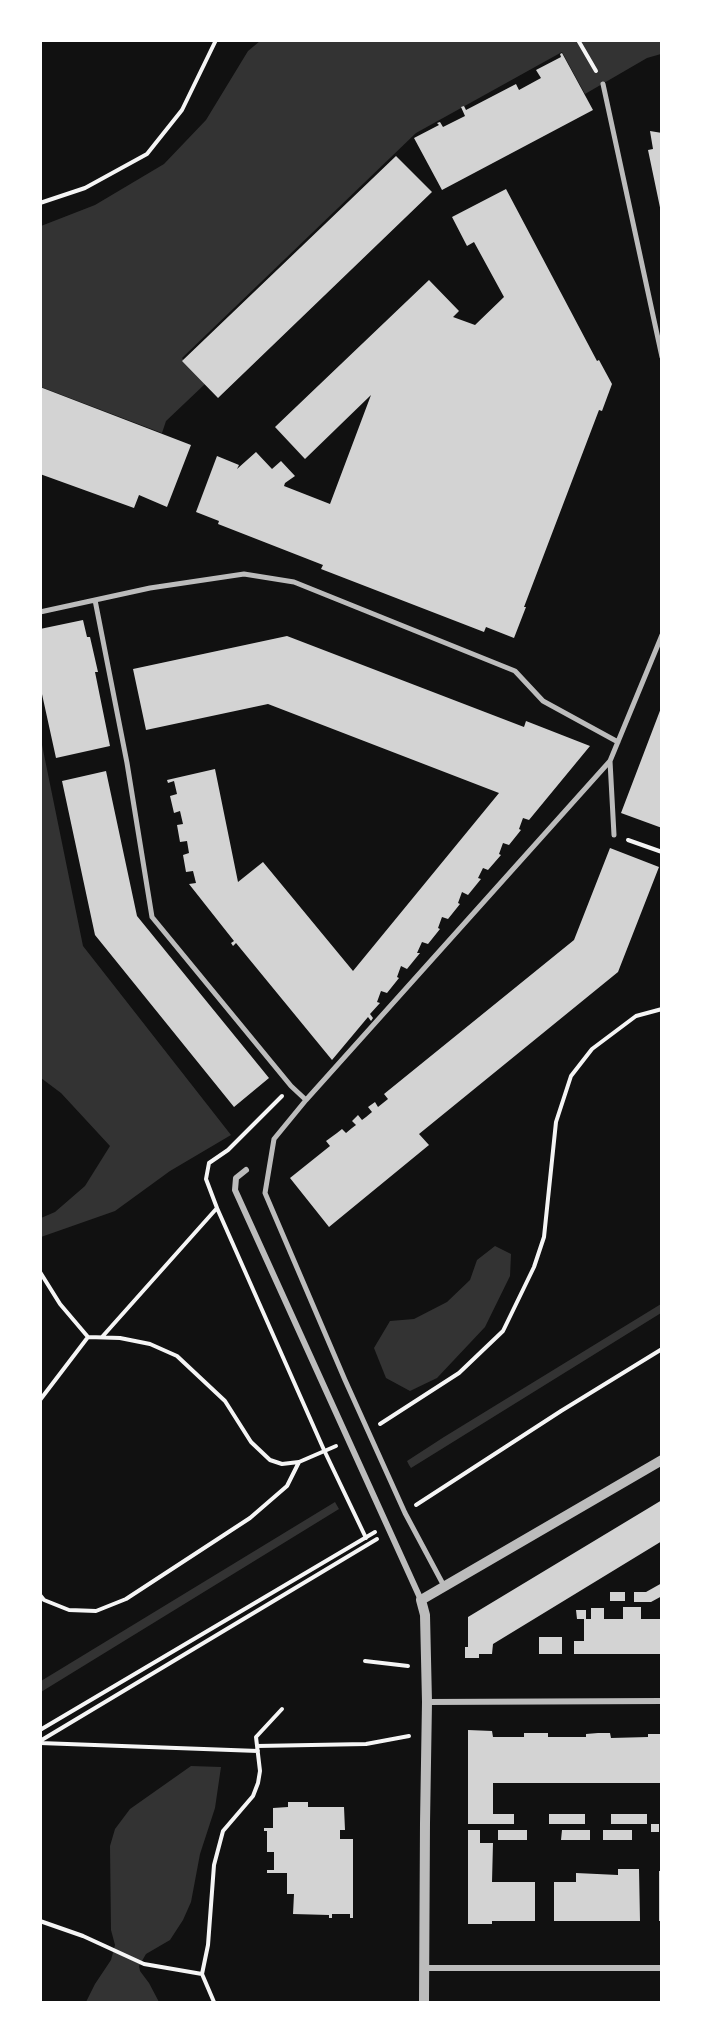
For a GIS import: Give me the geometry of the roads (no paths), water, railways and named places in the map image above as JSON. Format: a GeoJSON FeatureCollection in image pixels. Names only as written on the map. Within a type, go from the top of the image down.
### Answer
{"type":"FeatureCollection","features":[{"type":"Feature","properties":{"kind":"street"},"geometry":{"type":"LineString","coordinates":[[603,84],[662,357]]}},
{"type":"Feature","properties":{"kind":"street"},"geometry":{"type":"LineString","coordinates":[[40,612],[150,588],[244,574],[294,582],[515,671],[543,701],[618,742]]}},
{"type":"Feature","properties":{"kind":"street"},"geometry":{"type":"LineString","coordinates":[[95,600],[127,763],[152,917],[291,1086],[306,1100]]}},
{"type":"Feature","properties":{"kind":"street"},"geometry":{"type":"LineString","coordinates":[[444,1586],[405,1513],[265,1193],[274,1139],[306,1100],[610,761],[662,635]]}},
{"type":"Feature","properties":{"kind":"street"},"geometry":{"type":"LineString","coordinates":[[610,761],[614,835]]}},
{"type":"Feature","properties":{"kind":"street"},"geometry":{"type":"LineString","coordinates":[[246,1170],[236,1178],[235,1190],[389,1527],[421,1600],[425,1615],[427,1732],[424,2002]]}},
{"type":"Feature","properties":{"kind":"street"},"geometry":{"type":"LineString","coordinates":[[421,1600],[662,1460]]}},
{"type":"Feature","properties":{"kind":"street"},"geometry":{"type":"LineString","coordinates":[[427,1702],[662,1701]]}},
{"type":"Feature","properties":{"kind":"street"},"geometry":{"type":"LineString","coordinates":[[424,1968],[662,1968]]}}]}
